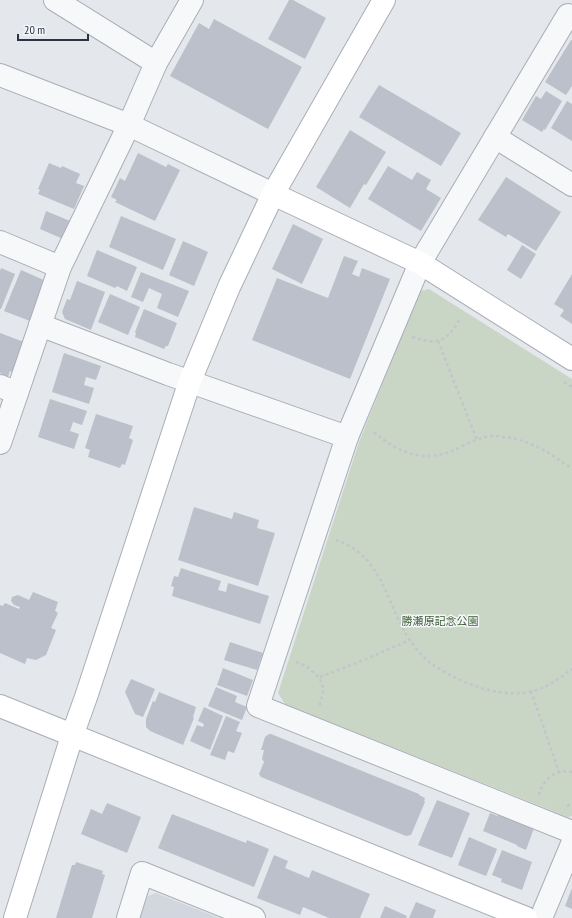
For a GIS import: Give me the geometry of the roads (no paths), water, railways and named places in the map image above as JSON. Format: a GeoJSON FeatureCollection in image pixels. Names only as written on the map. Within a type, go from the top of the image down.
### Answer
{"type":"FeatureCollection","features":[{"type":"Feature","properties":{"kind":"street"},"geometry":{"type":"LineString","coordinates":[[55,0],[156,63]]}},
{"type":"Feature","properties":{"kind":"street"},"geometry":{"type":"LineString","coordinates":[[0,444],[9,389],[40,325],[60,267],[156,63],[192,0]]}},
{"type":"Feature","properties":{"kind":"street"},"geometry":{"type":"LineString","coordinates":[[15,918],[72,736],[190,382],[229,287],[272,194],[384,0]]}},
{"type":"Feature","properties":{"kind":"street"},"geometry":{"type":"LineString","coordinates":[[572,17],[568,15],[420,263],[347,437],[258,706],[572,832]]}},
{"type":"Feature","properties":{"kind":"street"},"geometry":{"type":"LineString","coordinates":[[0,75],[128,125],[420,263],[572,359]]}},
{"type":"Feature","properties":{"kind":"street"},"geometry":{"type":"LineString","coordinates":[[495,137],[572,185]]}},
{"type":"Feature","properties":{"kind":"street"},"geometry":{"type":"LineString","coordinates":[[0,242],[60,267]]}},
{"type":"Feature","properties":{"kind":"street"},"geometry":{"type":"LineString","coordinates":[[40,325],[190,382],[347,437]]}},
{"type":"Feature","properties":{"kind":"street"},"geometry":{"type":"LineString","coordinates":[[0,706],[526,918]]}},
{"type":"Feature","properties":{"kind":"street"},"geometry":{"type":"LineString","coordinates":[[541,918],[572,844]]}},
{"type":"Feature","properties":{"kind":"street"},"geometry":{"type":"LineString","coordinates":[[128,918],[142,873],[254,918]]}},
{"type":"Feature","properties":{"kind":"park label","name":"勝瀬原記念公園"},"geometry":{"type":"Point","coordinates":[440,621]}}]}
